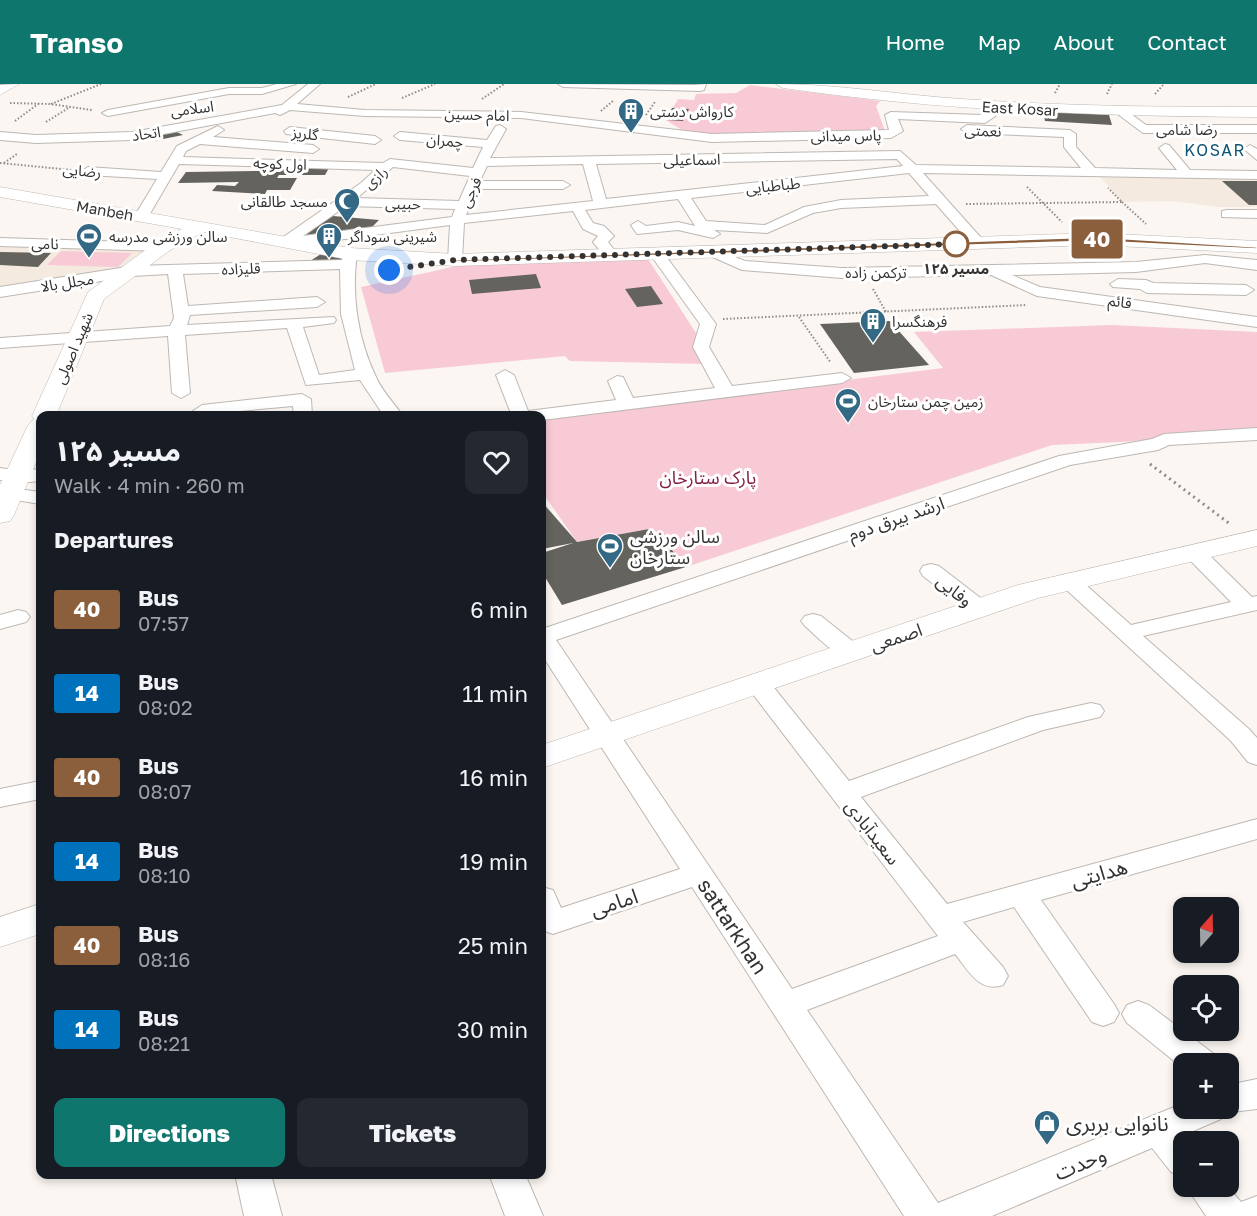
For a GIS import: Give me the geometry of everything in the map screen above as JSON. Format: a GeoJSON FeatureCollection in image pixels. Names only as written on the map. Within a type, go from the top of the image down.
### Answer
{"type":"FeatureCollection","features":[{"type":"Feature","properties":{"kind":"main road"},"geometry":{"type":"LineString","coordinates":[[4,97],[12,84]]}},
{"type":"Feature","properties":{"kind":"main road","name":"East Kosar"},"geometry":{"type":"LineString","coordinates":[[783,84],[875,96],[1003,107],[1127,112],[1257,112]]}},
{"type":"Feature","properties":{"kind":"main road","name":"Manbeh"},"geometry":{"type":"LineString","coordinates":[[0,192],[289,241],[348,265],[388,257],[455,260]]}},
{"type":"Feature","properties":{"kind":"main road","name":"شهید اصولی"},"geometry":{"type":"LineString","coordinates":[[46,411],[95,296],[133,271],[162,247],[199,227]]}},
{"type":"Feature","properties":{"kind":"main road"},"geometry":{"type":"LineString","coordinates":[[348,265],[1072,240],[1133,240],[1257,247]]}},
{"type":"Feature","properties":{"kind":"main road"},"geometry":{"type":"LineString","coordinates":[[14,487],[36,435]]}},
{"type":"Feature","properties":{"kind":"main road","name":"اصمعی"},"geometry":{"type":"LineString","coordinates":[[546,756],[1029,591],[1254,539]]}},
{"type":"Feature","properties":{"kind":"main road"},"geometry":{"type":"LineString","coordinates":[[0,932],[36,920]]}},
{"type":"Feature","properties":{"kind":"street"},"geometry":{"type":"LineString","coordinates":[[108,113],[223,87],[262,91],[291,84]]}},
{"type":"Feature","properties":{"kind":"street"},"geometry":{"type":"LineString","coordinates":[[141,217],[181,149],[196,140],[265,118],[290,107],[293,100],[315,84]]}},
{"type":"Feature","properties":{"kind":"street"},"geometry":{"type":"LineString","coordinates":[[563,84],[702,89]]}},
{"type":"Feature","properties":{"kind":"street","name":"اسلامی"},"geometry":{"type":"LineString","coordinates":[[223,87],[264,107]]}},
{"type":"Feature","properties":{"kind":"street"},"geometry":{"type":"LineString","coordinates":[[341,111],[361,95]]}},
{"type":"Feature","properties":{"kind":"street","name":"اسلامی"},"geometry":{"type":"LineString","coordinates":[[133,114],[190,110],[251,100]]}},
{"type":"Feature","properties":{"kind":"street","name":"امام حسین"},"geometry":{"type":"LineString","coordinates":[[290,107],[341,111],[521,115],[663,130]]}},
{"type":"Feature","properties":{"kind":"street","name":"اتحاد"},"geometry":{"type":"LineString","coordinates":[[4,131],[36,139],[132,136],[290,107]]}},
{"type":"Feature","properties":{"kind":"street"},"geometry":{"type":"LineString","coordinates":[[985,124],[1003,107]]}},
{"type":"Feature","properties":{"kind":"street","name":"رضا شامی"},"geometry":{"type":"LineString","coordinates":[[1127,112],[1143,129],[1257,129]]}},
{"type":"Feature","properties":{"kind":"street","name":"نعمتی"},"geometry":{"type":"LineString","coordinates":[[895,126],[985,124],[1070,134],[1071,147],[1090,171]]}},
{"type":"Feature","properties":{"kind":"street"},"geometry":{"type":"LineString","coordinates":[[234,126],[256,128]]}},
{"type":"Feature","properties":{"kind":"street","name":"پاس میدانی"},"geometry":{"type":"LineString","coordinates":[[663,130],[687,136],[712,138],[891,134],[897,131],[895,126]]}},
{"type":"Feature","properties":{"kind":"street"},"geometry":{"type":"LineString","coordinates":[[436,139],[446,129]]}},
{"type":"Feature","properties":{"kind":"street","name":"فرجی"},"geometry":{"type":"LineString","coordinates":[[455,260],[457,220],[490,144],[500,129]]}},
{"type":"Feature","properties":{"kind":"street","name":"گلریز"},"geometry":{"type":"LineString","coordinates":[[278,130],[375,140]]}},
{"type":"Feature","properties":{"kind":"street"},"geometry":{"type":"LineString","coordinates":[[114,149],[132,136]]}},
{"type":"Feature","properties":{"kind":"street","name":"چمران"},"geometry":{"type":"LineString","coordinates":[[400,136],[490,144]]}},
{"type":"Feature","properties":{"kind":"street"},"geometry":{"type":"LineString","coordinates":[[196,140],[324,150]]}},
{"type":"Feature","properties":{"kind":"street","name":"رضا شامی"},"geometry":{"type":"LineString","coordinates":[[1165,148],[1187,174]]}},
{"type":"Feature","properties":{"kind":"street","name":"اسماعیلی"},"geometry":{"type":"LineString","coordinates":[[473,180],[588,160],[646,164],[687,159],[900,155],[914,169]]}},
{"type":"Feature","properties":{"kind":"street"},"geometry":{"type":"LineString","coordinates":[[742,158],[735,174],[750,187]]}},
{"type":"Feature","properties":{"kind":"street","name":"اول کوچه"},"geometry":{"type":"LineString","coordinates":[[174,159],[386,167]]}},
{"type":"Feature","properties":{"kind":"street"},"geometry":{"type":"LineString","coordinates":[[687,159],[706,192]]}},
{"type":"Feature","properties":{"kind":"street"},"geometry":{"type":"LineString","coordinates":[[588,160],[601,204]]}},
{"type":"Feature","properties":{"kind":"street","name":"رازی"},"geometry":{"type":"LineString","coordinates":[[289,241],[366,186],[390,163],[473,180]]}},
{"type":"Feature","properties":{"kind":"street"},"geometry":{"type":"LineString","coordinates":[[914,169],[978,243]]}},
{"type":"Feature","properties":{"kind":"street","name":"طباطبایی"},"geometry":{"type":"LineString","coordinates":[[289,241],[601,204],[660,192],[682,195],[914,169],[1257,175]]}},
{"type":"Feature","properties":{"kind":"street","name":"رضایی"},"geometry":{"type":"LineString","coordinates":[[88,171],[165,176]]}},
{"type":"Feature","properties":{"kind":"street"},"geometry":{"type":"LineString","coordinates":[[828,178],[856,202]]}},
{"type":"Feature","properties":{"kind":"street"},"geometry":{"type":"LineString","coordinates":[[473,180],[563,185]]}},
{"type":"Feature","properties":{"kind":"street"},"geometry":{"type":"LineString","coordinates":[[366,186],[389,187]]}},
{"type":"Feature","properties":{"kind":"street"},"geometry":{"type":"LineString","coordinates":[[682,195],[700,227],[767,250]]}},
{"type":"Feature","properties":{"kind":"street","name":"حبیبی"},"geometry":{"type":"LineString","coordinates":[[342,202],[464,205]]}},
{"type":"Feature","properties":{"kind":"street"},"geometry":{"type":"LineString","coordinates":[[638,225],[642,231],[678,226],[767,229],[809,210],[856,202],[943,202]]}},
{"type":"Feature","properties":{"kind":"street"},"geometry":{"type":"LineString","coordinates":[[577,207],[588,226],[599,229],[607,236],[600,242],[611,255]]}},
{"type":"Feature","properties":{"kind":"street"},"geometry":{"type":"LineString","coordinates":[[1227,214],[1257,214]]}},
{"type":"Feature","properties":{"kind":"street"},"geometry":{"type":"LineString","coordinates":[[1133,240],[1172,262]]}},
{"type":"Feature","properties":{"kind":"street","name":"نامی"},"geometry":{"type":"LineString","coordinates":[[0,242],[162,247]]}},
{"type":"Feature","properties":{"kind":"street"},"geometry":{"type":"LineString","coordinates":[[1206,243],[1257,264]]}},
{"type":"Feature","properties":{"kind":"street","name":"ترکمن زاده"},"geometry":{"type":"LineString","coordinates":[[713,252],[753,266],[864,272],[1056,270],[1221,259],[1257,264]]}},
{"type":"Feature","properties":{"kind":"street"},"geometry":{"type":"LineString","coordinates":[[657,254],[708,324],[701,347],[728,393]]}},
{"type":"Feature","properties":{"kind":"street"},"geometry":{"type":"LineString","coordinates":[[348,265],[350,318],[366,374],[391,411]]}},
{"type":"Feature","properties":{"kind":"street","name":"قلیزاده"},"geometry":{"type":"LineString","coordinates":[[133,271],[348,265]]}},
{"type":"Feature","properties":{"kind":"street"},"geometry":{"type":"LineString","coordinates":[[175,270],[182,318],[176,331],[180,393]]}},
{"type":"Feature","properties":{"kind":"street","name":"مجلل بالا"},"geometry":{"type":"LineString","coordinates":[[0,292],[133,271]]}},
{"type":"Feature","properties":{"kind":"street","name":"قائم"},"geometry":{"type":"LineString","coordinates":[[987,271],[1037,291],[1257,322]]}},
{"type":"Feature","properties":{"kind":"street"},"geometry":{"type":"LineString","coordinates":[[1236,275],[1253,295]]}},
{"type":"Feature","properties":{"kind":"street"},"geometry":{"type":"LineString","coordinates":[[67,282],[82,286],[95,296]]}},
{"type":"Feature","properties":{"kind":"street"},"geometry":{"type":"LineString","coordinates":[[1118,284],[1146,285],[1147,288],[1165,290],[1253,295]]}},
{"type":"Feature","properties":{"kind":"street"},"geometry":{"type":"LineString","coordinates":[[181,311],[317,302]]}},
{"type":"Feature","properties":{"kind":"street"},"geometry":{"type":"LineString","coordinates":[[0,343],[75,340],[328,320]]}},
{"type":"Feature","properties":{"kind":"street"},"geometry":{"type":"LineString","coordinates":[[294,323],[312,381],[366,374]]}},
{"type":"Feature","properties":{"kind":"street"},"geometry":{"type":"LineString","coordinates":[[505,375],[519,411]]}},
{"type":"Feature","properties":{"kind":"street"},"geometry":{"type":"LineString","coordinates":[[546,414],[842,378]]}},
{"type":"Feature","properties":{"kind":"street"},"geometry":{"type":"LineString","coordinates":[[617,381],[627,404]]}},
{"type":"Feature","properties":{"kind":"street"},"geometry":{"type":"LineString","coordinates":[[202,411],[302,399],[303,411]]}},
{"type":"Feature","properties":{"kind":"street","name":"ارشد بیرق دوم"},"geometry":{"type":"LineString","coordinates":[[546,636],[1066,460],[1158,444],[1164,440],[1257,434]]}},
{"type":"Feature","properties":{"kind":"street"},"geometry":{"type":"LineString","coordinates":[[14,487],[36,496]]}},
{"type":"Feature","properties":{"kind":"street"},"geometry":{"type":"LineString","coordinates":[[1194,553],[1252,604]]}},
{"type":"Feature","properties":{"kind":"street","name":"وفایی"},"geometry":{"type":"LineString","coordinates":[[931,571],[979,608]]}},
{"type":"Feature","properties":{"kind":"street"},"geometry":{"type":"LineString","coordinates":[[1069,582],[1240,735],[1257,756]]}},
{"type":"Feature","properties":{"kind":"street"},"geometry":{"type":"LineString","coordinates":[[1125,633],[1252,604]]}},
{"type":"Feature","properties":{"kind":"street"},"geometry":{"type":"LineString","coordinates":[[813,621],[851,652]]}},
{"type":"Feature","properties":{"kind":"street","name":"sattarkhan"},"geometry":{"type":"LineString","coordinates":[[546,643],[925,1216]]}},
{"type":"Feature","properties":{"kind":"street","name":"سعیدآبادی"},"geometry":{"type":"LineString","coordinates":[[758,684],[950,928],[992,976]]}},
{"type":"Feature","properties":{"kind":"street"},"geometry":{"type":"LineString","coordinates":[[843,793],[1037,723],[1091,711]]}},
{"type":"Feature","properties":{"kind":"street"},"geometry":{"type":"LineString","coordinates":[[0,798],[36,791]]}},
{"type":"Feature","properties":{"kind":"street","name":"هدایتی"},"geometry":{"type":"LineString","coordinates":[[785,1005],[1021,894],[1257,829]]}},
{"type":"Feature","properties":{"kind":"street","name":"امامی"},"geometry":{"type":"LineString","coordinates":[[546,907],[553,922],[699,874]]}},
{"type":"Feature","properties":{"kind":"street"},"geometry":{"type":"LineString","coordinates":[[1021,894],[1103,1013]]}},
{"type":"Feature","properties":{"kind":"street"},"geometry":{"type":"LineString","coordinates":[[1138,1014],[1188,1053]]}},
{"type":"Feature","properties":{"kind":"street","name":"وحدت"},"geometry":{"type":"LineString","coordinates":[[950,1216],[1184,1119]]}},
{"type":"Feature","properties":{"kind":"street"},"geometry":{"type":"LineString","coordinates":[[1158,1130],[1173,1148]]}},
{"type":"Feature","properties":{"kind":"street"},"geometry":{"type":"LineString","coordinates":[[254,1179],[263,1216]]}},
{"type":"Feature","properties":{"kind":"street"},"geometry":{"type":"LineString","coordinates":[[509,1179],[524,1216]]}},
{"type":"Feature","properties":{"kind":"street"},"geometry":{"type":"LineString","coordinates":[[1213,1197],[1228,1216]]}},
{"type":"Feature","properties":{"kind":"street"},"geometry":{"type":"LineString","coordinates":[[1251,1216],[1257,1213]]}},
{"type":"Feature","properties":{"kind":"path"},"geometry":{"type":"LineString","coordinates":[[50,104],[101,84]]}},
{"type":"Feature","properties":{"kind":"path"},"geometry":{"type":"LineString","coordinates":[[361,95],[375,84]]}},
{"type":"Feature","properties":{"kind":"path"},"geometry":{"type":"LineString","coordinates":[[478,101],[504,84]]}},
{"type":"Feature","properties":{"kind":"path"},"geometry":{"type":"LineString","coordinates":[[587,122],[634,86]]}},
{"type":"Feature","properties":{"kind":"path"},"geometry":{"type":"LineString","coordinates":[[640,127],[651,105],[675,87]]}},
{"type":"Feature","properties":{"kind":"path"},"geometry":{"type":"LineString","coordinates":[[4,97],[108,113]]}},
{"type":"Feature","properties":{"kind":"path"},"geometry":{"type":"LineString","coordinates":[[4,131],[39,104]]}},
{"type":"Feature","properties":{"kind":"path","name":"رضایی"},"geometry":{"type":"LineString","coordinates":[[0,163],[88,171]]}},
{"type":"Feature","properties":{"kind":"path"},"geometry":{"type":"LineString","coordinates":[[1004,169],[1011,177],[1018,179],[1059,218],[1072,240]]}},
{"type":"Feature","properties":{"kind":"path"},"geometry":{"type":"LineString","coordinates":[[943,202],[1122,202],[1090,171]]}},
{"type":"Feature","properties":{"kind":"path"},"geometry":{"type":"LineString","coordinates":[[864,272],[886,312]]}},
{"type":"Feature","properties":{"kind":"path"},"geometry":{"type":"LineString","coordinates":[[704,320],[1036,305]]}},
{"type":"Feature","properties":{"kind":"path"},"geometry":{"type":"LineString","coordinates":[[799,317],[842,378]]}},
{"type":"Feature","properties":{"kind":"path"},"geometry":{"type":"LineString","coordinates":[[1130,449],[1254,539]]}},
{"type":"Feature","properties":{"kind":"shaded area"},"geometry":{"type":"Polygon","coordinates":[[[1098,174],[1257,177],[1257,207],[1219,207],[1172,201],[1122,202],[1098,174]]]}},
{"type":"Feature","properties":{"kind":"shaded area"},"geometry":{"type":"Polygon","coordinates":[[[0,246],[152,250],[116,271],[0,289],[0,246]]]}},
{"type":"Feature","properties":{"kind":"green space"},"geometry":{"type":"Polygon","coordinates":[[[750,85],[880,101],[876,106],[885,131],[709,136],[688,134],[666,120],[678,99],[694,100],[696,94],[736,93],[750,85]]]}},
{"type":"Feature","properties":{"kind":"green space","name":"سالن ورزشی مدرسه"},"geometry":{"type":"Polygon","coordinates":[[[61,251],[132,253],[118,267],[47,265],[61,251]]]}},
{"type":"Feature","properties":{"kind":"green space"},"geometry":{"type":"Polygon","coordinates":[[[648,259],[696,333],[707,364],[570,361],[565,356],[385,373],[361,287],[457,266],[648,259]]]}},
{"type":"Feature","properties":{"kind":"green space","name":"پارک ستارخان"},"geometry":{"type":"Polygon","coordinates":[[[1112,325],[1257,332],[1257,430],[1164,440],[1052,445],[689,566],[649,529],[577,542],[546,498],[546,418],[943,368],[914,332],[1112,325]]]}},
{"type":"Feature","properties":{"kind":"building"},"geometry":{"type":"Polygon","coordinates":[[[672,108],[689,109],[683,121],[666,120],[672,108]]]}},
{"type":"Feature","properties":{"kind":"building"},"geometry":{"type":"Polygon","coordinates":[[[1043,111],[1109,115],[1112,125],[1045,121],[1043,111]]]}},
{"type":"Feature","properties":{"kind":"building"},"geometry":{"type":"Polygon","coordinates":[[[173,130],[183,135],[153,141],[143,135],[173,130]]]}},
{"type":"Feature","properties":{"kind":"building"},"geometry":{"type":"Polygon","coordinates":[[[274,167],[329,168],[325,175],[279,175],[277,178],[297,178],[290,190],[267,190],[265,194],[212,191],[217,185],[235,186],[239,182],[178,183],[186,172],[260,171],[274,167]]]}},
{"type":"Feature","properties":{"kind":"building"},"geometry":{"type":"Polygon","coordinates":[[[1222,181],[1257,181],[1257,205],[1249,205],[1222,181]]]}},
{"type":"Feature","properties":{"kind":"building","name":"مسجد طالقانی"},"geometry":{"type":"Polygon","coordinates":[[[333,216],[379,220],[370,229],[300,237],[333,216]]]}},
{"type":"Feature","properties":{"kind":"building"},"geometry":{"type":"Polygon","coordinates":[[[0,252],[51,253],[38,267],[0,265],[0,252]]]}},
{"type":"Feature","properties":{"kind":"building","name":"شیرینی سوداگر"},"geometry":{"type":"Polygon","coordinates":[[[321,254],[346,257],[343,260],[310,261],[321,254]]]}},
{"type":"Feature","properties":{"kind":"building"},"geometry":{"type":"Polygon","coordinates":[[[536,274],[541,288],[472,294],[469,280],[536,274]]]}},
{"type":"Feature","properties":{"kind":"building"},"geometry":{"type":"Polygon","coordinates":[[[651,286],[663,304],[637,307],[625,289],[651,286]]]}},
{"type":"Feature","properties":{"kind":"building","name":"فرهنگسرا"},"geometry":{"type":"Polygon","coordinates":[[[890,321],[929,365],[854,373],[820,324],[890,321]]]}},
{"type":"Feature","properties":{"kind":"building","name":"سالن ورزشی ستارخان"},"geometry":{"type":"Polygon","coordinates":[[[546,507],[577,542],[649,529],[689,566],[562,605],[546,579],[546,552],[573,543],[546,548],[546,507]]]}},
{"type":"Feature","properties":{"kind":"bus line","name":"40"},"geometry":{"type":"LineString","coordinates":[[455,260],[1096,239],[1257,247]]}},
{"type":"Feature","properties":{"kind":"place","name":"کارواش دستی"},"geometry":{"type":"Point","coordinates":[631,134]}},
{"type":"Feature","properties":{"kind":"place","name":"مسجد طالقانی"},"geometry":{"type":"Point","coordinates":[347,224]}},
{"type":"Feature","properties":{"kind":"place","name":"مسیر ۱۲۵"},"geometry":{"type":"Point","coordinates":[956,244]}},
{"type":"Feature","properties":{"kind":"place","name":"سالن ورزشی مدرسه"},"geometry":{"type":"Point","coordinates":[89,259]}},
{"type":"Feature","properties":{"kind":"place","name":"شیرینی سوداگر"},"geometry":{"type":"Point","coordinates":[329,259]}},
{"type":"Feature","properties":{"kind":"place","name":"فرهنگسرا"},"geometry":{"type":"Point","coordinates":[873,344]}},
{"type":"Feature","properties":{"kind":"place","name":"زمین چمن ستارخان"},"geometry":{"type":"Point","coordinates":[848,424]}},
{"type":"Feature","properties":{"kind":"place","name":"سالن ورزشی ستارخان"},"geometry":{"type":"Point","coordinates":[610,569]}},
{"type":"Feature","properties":{"kind":"place","name":"نانوایی بربری"},"geometry":{"type":"Point","coordinates":[1047,1146]}},
{"type":"Feature","properties":{"kind":"district","name":"KOSAR"},"geometry":{"type":"Point","coordinates":[1215,150]}},
{"type":"Feature","properties":{"kind":"route"},"geometry":{"type":"LineString","coordinates":[[389,270],[455,260],[956,244]]}}]}
